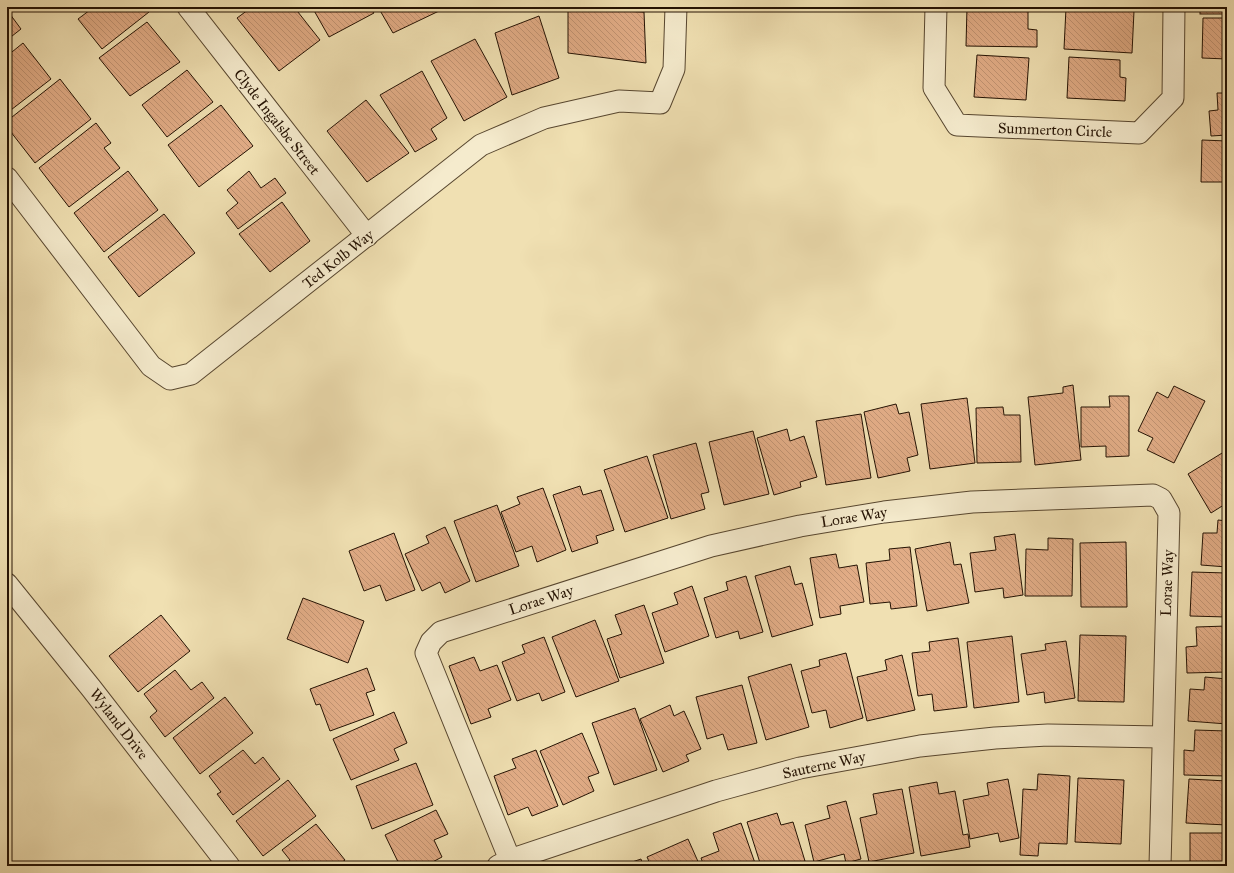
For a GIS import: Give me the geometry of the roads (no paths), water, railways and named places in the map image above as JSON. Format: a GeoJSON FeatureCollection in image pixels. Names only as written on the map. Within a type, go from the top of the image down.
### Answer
{"type":"FeatureCollection","features":[{"type":"Feature","properties":{"kind":"street","name":"Ted Kolb Way"},"geometry":{"type":"LineString","coordinates":[[7,178],[151,366],[170,379],[191,374],[481,146],[544,118],[552,116],[619,101],[660,103],[674,69],[676,7]]}},
{"type":"Feature","properties":{"kind":"street","name":"Summerton Circle"},"geometry":{"type":"LineString","coordinates":[[936,7],[934,88],[957,126],[1138,133],[1173,98],[1174,7]]}},
{"type":"Feature","properties":{"kind":"street","name":"Clyde Ingalsbe Street"},"geometry":{"type":"LineString","coordinates":[[194,9],[367,236]]}},
{"type":"Feature","properties":{"kind":"street","name":"Lorae Way"},"geometry":{"type":"LineString","coordinates":[[504,863],[426,653],[431,642],[441,632],[703,549],[800,526],[884,512],[972,502],[1153,495],[1161,499],[1169,513],[1162,737],[1160,866]]}},
{"type":"Feature","properties":{"kind":"street","name":"Wyland Drive"},"geometry":{"type":"LineString","coordinates":[[7,584],[91,688],[229,866]]}},
{"type":"Feature","properties":{"kind":"street","name":"Sauterne Way"},"geometry":{"type":"LineString","coordinates":[[504,863],[716,791],[800,768],[920,746],[995,738],[1048,735],[1162,737]]}}]}
